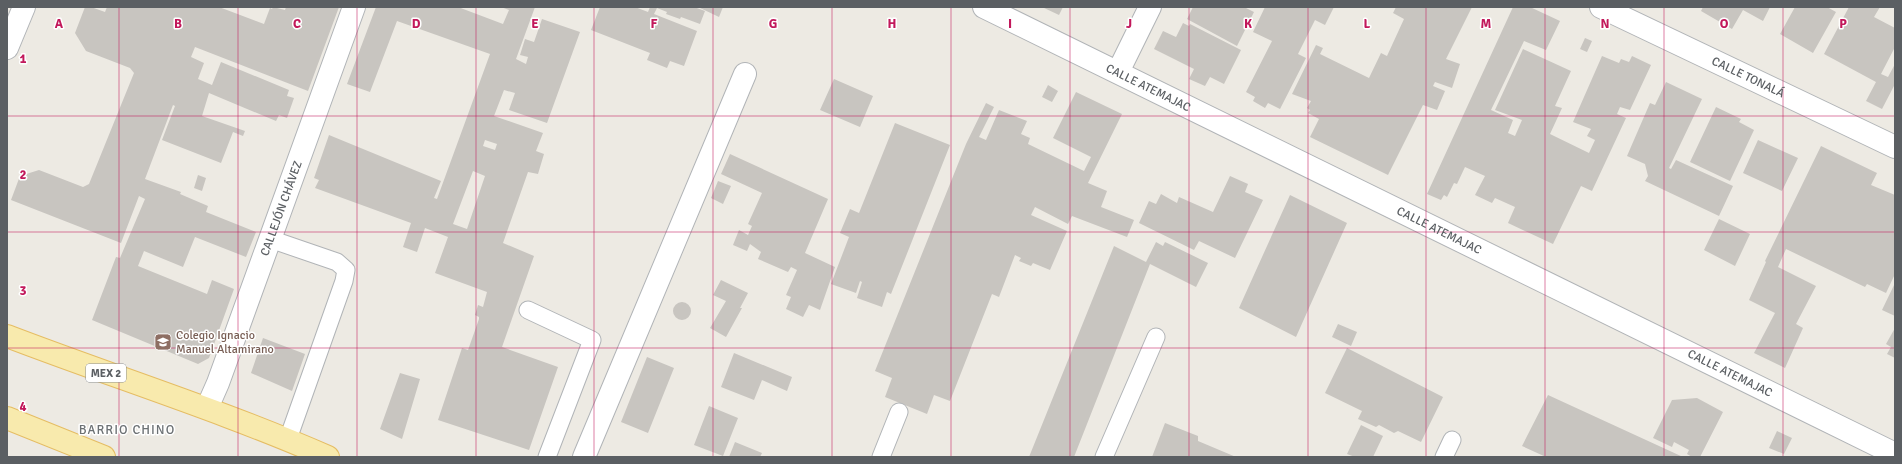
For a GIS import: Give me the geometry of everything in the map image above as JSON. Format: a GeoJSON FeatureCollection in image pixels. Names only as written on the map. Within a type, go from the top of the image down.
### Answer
{"type":"FeatureCollection","features":[{"type":"Feature","properties":{"kind":"main road","name":"MEX 2"},"geometry":{"type":"LineString","coordinates":[[7,336],[75,362],[206,408],[288,439],[328,457]]}},
{"type":"Feature","properties":{"kind":"main road"},"geometry":{"type":"LineString","coordinates":[[7,418],[104,457]]}},
{"type":"Feature","properties":{"kind":"street"},"geometry":{"type":"LineString","coordinates":[[7,48],[24,7]]}},
{"type":"Feature","properties":{"kind":"street","name":"CALLEJÓN CHÁVEZ"},"geometry":{"type":"LineString","coordinates":[[206,408],[218,383],[354,7]]}},
{"type":"Feature","properties":{"kind":"street","name":"CALLE ATEMAJAC"},"geometry":{"type":"LineString","coordinates":[[984,7],[1895,454]]}},
{"type":"Feature","properties":{"kind":"street"},"geometry":{"type":"LineString","coordinates":[[1118,72],[1150,7]]}},
{"type":"Feature","properties":{"kind":"street","name":"CALLE TONALÁ"},"geometry":{"type":"LineString","coordinates":[[1601,7],[1895,147]]}},
{"type":"Feature","properties":{"kind":"street"},"geometry":{"type":"LineString","coordinates":[[584,457],[745,74]]}},
{"type":"Feature","properties":{"kind":"lane"},"geometry":{"type":"LineString","coordinates":[[270,239],[337,262],[346,270],[344,281],[288,439]]}},
{"type":"Feature","properties":{"kind":"lane"},"geometry":{"type":"LineString","coordinates":[[528,310],[592,340],[547,457]]}},
{"type":"Feature","properties":{"kind":"lane"},"geometry":{"type":"LineString","coordinates":[[1104,457],[1156,337]]}},
{"type":"Feature","properties":{"kind":"lane"},"geometry":{"type":"LineString","coordinates":[[882,457],[899,412]]}},
{"type":"Feature","properties":{"kind":"lane"},"geometry":{"type":"LineString","coordinates":[[1444,457],[1452,440]]}},
{"type":"Feature","properties":{"kind":"building"},"geometry":{"type":"Polygon","coordinates":[[[85,7],[91,7],[105,12],[107,7],[219,7],[264,24],[270,8],[272,9],[273,7],[285,10],[286,7],[339,7],[308,91],[195,47],[191,57],[204,63],[198,79],[212,85],[221,62],[289,90],[287,96],[294,98],[287,118],[279,115],[276,121],[209,93],[202,116],[245,131],[243,136],[233,132],[221,163],[162,140],[175,106],[173,105],[145,179],[181,192],[180,194],[208,206],[206,212],[256,232],[246,257],[195,237],[183,267],[144,251],[138,266],[207,294],[212,280],[234,289],[209,358],[198,364],[92,320],[116,257],[120,258],[145,199],[139,196],[121,243],[11,200],[20,176],[39,170],[83,187],[89,184],[134,73],[130,68],[86,51],[75,33],[85,7]]]}},
{"type":"Feature","properties":{"kind":"building"},"geometry":{"type":"Polygon","coordinates":[[[376,7],[458,7],[503,24],[509,10],[501,7],[535,7],[516,59],[526,64],[528,57],[520,55],[525,39],[534,42],[542,19],[580,32],[547,123],[509,110],[515,93],[504,90],[494,116],[543,133],[536,151],[544,154],[538,174],[528,172],[503,243],[534,256],[502,347],[558,367],[529,450],[438,420],[462,348],[468,350],[479,319],[479,317],[475,315],[478,305],[483,307],[487,292],[435,273],[448,237],[425,228],[417,252],[403,247],[411,223],[315,188],[319,180],[314,178],[329,135],[441,181],[434,198],[437,199],[490,54],[397,21],[370,92],[347,84],[376,7]],[[485,140],[483,146],[495,150],[497,144],[485,140]],[[473,171],[453,224],[467,229],[485,176],[473,171]]]}},
{"type":"Feature","properties":{"kind":"building"},"geometry":{"type":"Polygon","coordinates":[[[600,7],[635,7],[648,12],[650,7],[694,7],[705,11],[700,24],[681,17],[680,19],[666,14],[667,12],[657,8],[654,14],[697,31],[684,66],[670,61],[667,68],[647,60],[650,53],[591,30],[600,7]]]}},
{"type":"Feature","properties":{"kind":"building"},"geometry":{"type":"Polygon","coordinates":[[[698,7],[723,7],[719,17],[698,7]]]}},
{"type":"Feature","properties":{"kind":"building"},"geometry":{"type":"Polygon","coordinates":[[[1042,7],[1063,7],[1059,15],[1042,7]]]}},
{"type":"Feature","properties":{"kind":"building"},"geometry":{"type":"Polygon","coordinates":[[[1193,7],[1244,7],[1254,12],[1237,46],[1187,19],[1193,7]]]}},
{"type":"Feature","properties":{"kind":"building"},"geometry":{"type":"Polygon","coordinates":[[[1265,7],[1334,7],[1325,25],[1315,20],[1298,54],[1306,58],[1280,109],[1268,103],[1265,108],[1253,101],[1255,97],[1246,92],[1272,41],[1253,32],[1265,7]]]}},
{"type":"Feature","properties":{"kind":"building"},"geometry":{"type":"Polygon","coordinates":[[[1396,7],[1472,7],[1446,59],[1460,64],[1452,88],[1435,82],[1433,86],[1445,91],[1437,110],[1423,105],[1388,175],[1310,137],[1319,119],[1308,113],[1310,110],[1307,108],[1311,101],[1292,94],[1316,45],[1323,48],[1320,54],[1369,78],[1381,53],[1387,56],[1404,19],[1393,13],[1396,7]]]}},
{"type":"Feature","properties":{"kind":"building"},"geometry":{"type":"Polygon","coordinates":[[[1513,7],[1530,7],[1560,21],[1546,50],[1524,41],[1491,110],[1513,120],[1508,133],[1515,136],[1522,120],[1495,110],[1523,49],[1571,71],[1555,106],[1562,108],[1550,134],[1589,153],[1595,140],[1587,136],[1591,129],[1573,122],[1602,56],[1619,63],[1621,59],[1629,62],[1632,56],[1651,65],[1630,110],[1620,107],[1617,114],[1626,118],[1592,191],[1581,186],[1553,244],[1508,223],[1515,207],[1495,198],[1492,203],[1475,195],[1485,176],[1465,167],[1457,184],[1454,183],[1447,197],[1444,195],[1441,200],[1427,194],[1513,7]]]}},
{"type":"Feature","properties":{"kind":"building"},"geometry":{"type":"Polygon","coordinates":[[[1703,7],[1770,7],[1763,21],[1743,10],[1732,29],[1701,11],[1703,7]]]}},
{"type":"Feature","properties":{"kind":"building"},"geometry":{"type":"Polygon","coordinates":[[[1795,7],[1827,7],[1836,12],[1813,53],[1780,34],[1795,7]]]}},
{"type":"Feature","properties":{"kind":"building"},"geometry":{"type":"Polygon","coordinates":[[[1849,7],[1880,7],[1874,17],[1895,28],[1895,47],[1881,74],[1888,77],[1895,64],[1895,84],[1882,109],[1866,101],[1876,82],[1824,54],[1849,7]]]}},
{"type":"Feature","properties":{"kind":"building"},"geometry":{"type":"Polygon","coordinates":[[[1183,23],[1189,26],[1190,24],[1241,50],[1224,84],[1210,77],[1205,86],[1189,79],[1194,69],[1154,49],[1163,31],[1176,37],[1183,23]]]}},
{"type":"Feature","properties":{"kind":"building"},"geometry":{"type":"Polygon","coordinates":[[[1585,38],[1592,41],[1587,52],[1580,49],[1585,38]]]}},
{"type":"Feature","properties":{"kind":"building"},"geometry":{"type":"Polygon","coordinates":[[[834,79],[873,96],[860,127],[820,110],[834,79]]]}},
{"type":"Feature","properties":{"kind":"building"},"geometry":{"type":"Polygon","coordinates":[[[1666,82],[1702,99],[1669,168],[1671,169],[1676,160],[1733,186],[1719,216],[1645,181],[1648,176],[1645,164],[1627,156],[1650,103],[1655,105],[1666,82]]]}},
{"type":"Feature","properties":{"kind":"building"},"geometry":{"type":"Polygon","coordinates":[[[1048,85],[1058,91],[1052,102],[1042,97],[1048,85]]]}},
{"type":"Feature","properties":{"kind":"building"},"geometry":{"type":"Polygon","coordinates":[[[1076,92],[1122,114],[1088,183],[1107,191],[1101,207],[1134,220],[1127,237],[1072,216],[1068,224],[1035,207],[1031,215],[1067,231],[1050,270],[1033,263],[1031,266],[1019,261],[1021,258],[1015,255],[999,297],[992,294],[950,401],[934,395],[927,414],[885,397],[892,378],[875,371],[966,144],[986,103],[994,107],[979,137],[986,140],[999,110],[1027,121],[1021,134],[1030,138],[1028,144],[1084,171],[1091,157],[1053,138],[1076,92]]]}},
{"type":"Feature","properties":{"kind":"building"},"geometry":{"type":"Polygon","coordinates":[[[1716,107],[1741,119],[1739,122],[1754,130],[1730,181],[1690,162],[1716,107]]]}},
{"type":"Feature","properties":{"kind":"building"},"geometry":{"type":"Polygon","coordinates":[[[895,123],[950,145],[891,294],[887,292],[882,307],[857,298],[862,282],[860,281],[856,293],[831,284],[849,237],[840,233],[850,209],[859,213],[895,123]]]}},
{"type":"Feature","properties":{"kind":"building"},"geometry":{"type":"Polygon","coordinates":[[[1758,140],[1798,158],[1782,191],[1743,173],[1758,140]]]}},
{"type":"Feature","properties":{"kind":"building"},"geometry":{"type":"Polygon","coordinates":[[[1821,146],[1877,173],[1871,185],[1895,195],[1895,274],[1886,293],[1867,284],[1865,287],[1786,249],[1778,267],[1816,286],[1796,324],[1803,328],[1785,368],[1754,353],[1775,313],[1749,300],[1766,262],[1765,261],[1821,146]]]}},
{"type":"Feature","properties":{"kind":"building"},"geometry":{"type":"Polygon","coordinates":[[[730,154],[828,199],[805,253],[835,267],[820,310],[809,305],[803,317],[786,309],[791,297],[786,295],[797,270],[791,267],[788,272],[758,259],[761,252],[750,244],[747,251],[733,245],[739,230],[748,235],[752,226],[748,224],[762,193],[721,174],[730,154]]]}},
{"type":"Feature","properties":{"kind":"building"},"geometry":{"type":"Polygon","coordinates":[[[198,175],[206,178],[202,191],[194,188],[198,175]]]}},
{"type":"Feature","properties":{"kind":"building"},"geometry":{"type":"Polygon","coordinates":[[[1230,176],[1248,184],[1245,192],[1263,200],[1235,258],[1199,241],[1194,250],[1139,223],[1149,201],[1156,204],[1161,194],[1177,203],[1179,197],[1213,212],[1230,176]]]}},
{"type":"Feature","properties":{"kind":"building"},"geometry":{"type":"Polygon","coordinates":[[[718,181],[731,186],[723,204],[711,198],[718,181]]]}},
{"type":"Feature","properties":{"kind":"building"},"geometry":{"type":"Polygon","coordinates":[[[1290,195],[1347,223],[1296,337],[1239,308],[1290,195]]]}},
{"type":"Feature","properties":{"kind":"building"},"geometry":{"type":"Polygon","coordinates":[[[1719,219],[1750,234],[1735,266],[1704,250],[1719,219]]]}},
{"type":"Feature","properties":{"kind":"building"},"geometry":{"type":"Polygon","coordinates":[[[1156,242],[1163,246],[1165,242],[1208,263],[1196,287],[1150,264],[1074,457],[1029,457],[1114,246],[1146,262],[1156,242]]]}},
{"type":"Feature","properties":{"kind":"building"},"geometry":{"type":"Polygon","coordinates":[[[721,280],[748,293],[740,308],[742,308],[726,337],[710,328],[726,301],[713,295],[721,280]]]}},
{"type":"Feature","properties":{"kind":"building"},"geometry":{"type":"Polygon","coordinates":[[[1895,283],[1895,316],[1882,310],[1895,283]]]}},
{"type":"Feature","properties":{"kind":"building"},"geometry":{"type":"Polygon","coordinates":[[[682,302],[688,305],[691,311],[688,317],[682,320],[676,317],[673,311],[676,305],[682,302]]]}},
{"type":"Feature","properties":{"kind":"building"},"geometry":{"type":"Polygon","coordinates":[[[1338,324],[1357,332],[1351,346],[1332,337],[1338,324]]]}},
{"type":"Feature","properties":{"kind":"building"},"geometry":{"type":"Polygon","coordinates":[[[1895,328],[1895,358],[1887,354],[1891,347],[1886,344],[1895,328]]]}},
{"type":"Feature","properties":{"kind":"building"},"geometry":{"type":"Polygon","coordinates":[[[263,338],[305,354],[292,391],[251,373],[263,338]]]}},
{"type":"Feature","properties":{"kind":"building"},"geometry":{"type":"Polygon","coordinates":[[[1347,348],[1443,397],[1421,442],[1398,431],[1394,433],[1379,425],[1376,427],[1358,419],[1362,411],[1325,393],[1347,348]]]}},
{"type":"Feature","properties":{"kind":"building"},"geometry":{"type":"Polygon","coordinates":[[[734,353],[792,377],[787,391],[762,380],[754,400],[721,387],[734,353]]]}},
{"type":"Feature","properties":{"kind":"building"},"geometry":{"type":"Polygon","coordinates":[[[647,357],[674,368],[648,433],[621,422],[647,357]]]}},
{"type":"Feature","properties":{"kind":"building"},"geometry":{"type":"Polygon","coordinates":[[[400,373],[420,379],[402,439],[380,429],[400,373]]]}},
{"type":"Feature","properties":{"kind":"building"},"geometry":{"type":"Polygon","coordinates":[[[1548,395],[1683,457],[1546,457],[1522,446],[1548,395]]]}},
{"type":"Feature","properties":{"kind":"building"},"geometry":{"type":"Polygon","coordinates":[[[1697,398],[1723,412],[1700,457],[1692,457],[1687,454],[1689,450],[1674,442],[1672,447],[1653,438],[1672,400],[1697,398]]]}},
{"type":"Feature","properties":{"kind":"building"},"geometry":{"type":"Polygon","coordinates":[[[709,406],[738,418],[723,456],[694,445],[709,406]]]}},
{"type":"Feature","properties":{"kind":"building"},"geometry":{"type":"Polygon","coordinates":[[[1165,423],[1198,436],[1198,441],[1236,457],[1152,457],[1165,423]]]}},
{"type":"Feature","properties":{"kind":"building"},"geometry":{"type":"Polygon","coordinates":[[[1361,425],[1383,436],[1373,457],[1355,457],[1347,454],[1361,425]]]}},
{"type":"Feature","properties":{"kind":"building"},"geometry":{"type":"Polygon","coordinates":[[[1777,431],[1792,438],[1784,454],[1769,448],[1777,431]]]}},
{"type":"Feature","properties":{"kind":"building"},"geometry":{"type":"Polygon","coordinates":[[[735,442],[762,453],[760,457],[729,457],[735,442]]]}},
{"type":"Feature","properties":{"kind":"place","name":"Colegio Ignacio Manuel Altamirano"},"geometry":{"type":"Point","coordinates":[163,342]}},
{"type":"Feature","properties":{"kind":"district","name":"BARRIO CHINO"},"geometry":{"type":"Point","coordinates":[127,430]}}]}
